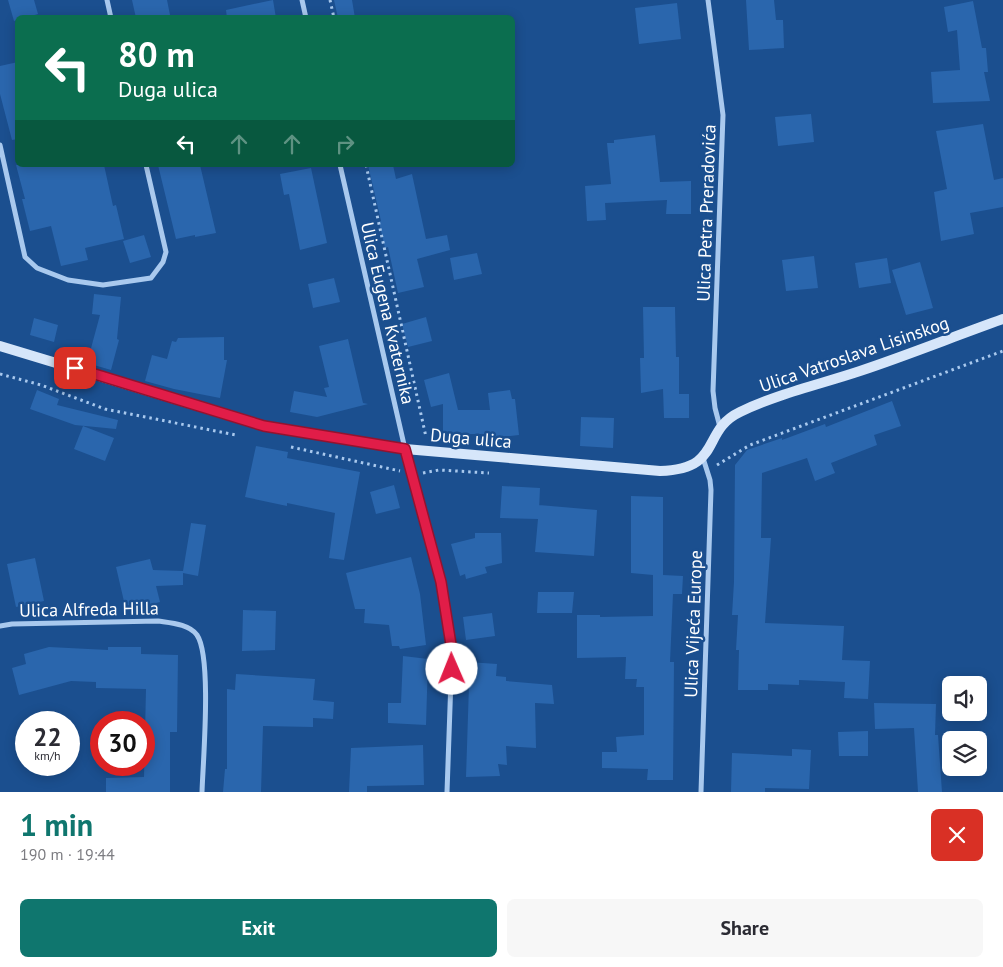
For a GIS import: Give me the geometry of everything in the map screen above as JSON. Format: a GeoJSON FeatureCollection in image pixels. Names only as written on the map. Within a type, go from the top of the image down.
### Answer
{"type":"FeatureCollection","features":[{"type":"Feature","properties":{"kind":"main road","name":"Ulica Vatroslava Lisinskog"},"geometry":{"type":"LineString","coordinates":[[721,427],[733,415],[752,406],[862,370],[1003,319]]}},
{"type":"Feature","properties":{"kind":"main road","name":"Duga ulica"},"geometry":{"type":"LineString","coordinates":[[0,346],[264,426],[405,449],[660,471],[677,470],[692,466],[703,458]]}},
{"type":"Feature","properties":{"kind":"main road"},"geometry":{"type":"LineString","coordinates":[[703,458],[713,444],[721,427]]}},
{"type":"Feature","properties":{"kind":"street"},"geometry":{"type":"LineString","coordinates":[[107,0],[110,15]]}},
{"type":"Feature","properties":{"kind":"street"},"geometry":{"type":"LineString","coordinates":[[302,0],[305,15]]}},
{"type":"Feature","properties":{"kind":"street","name":"Ulica Petra Preradovića"},"geometry":{"type":"LineString","coordinates":[[708,0],[723,116],[713,391],[714,408],[721,427]]}},
{"type":"Feature","properties":{"kind":"street"},"geometry":{"type":"LineString","coordinates":[[0,145],[25,258],[37,268],[68,280],[103,285],[151,278],[163,262],[166,252],[146,167]]}},
{"type":"Feature","properties":{"kind":"street","name":"Ulica Eugena Kvaternika"},"geometry":{"type":"LineString","coordinates":[[340,167],[405,449],[441,582],[452,651],[447,792]]}},
{"type":"Feature","properties":{"kind":"street","name":"Ulica Vijeća Europe"},"geometry":{"type":"LineString","coordinates":[[701,792],[711,490],[708,471],[703,458]]}},
{"type":"Feature","properties":{"kind":"street","name":"Ulica Alfreda Hilla"},"geometry":{"type":"LineString","coordinates":[[0,626],[12,624],[158,621],[180,624],[196,634],[202,648],[206,670],[202,792]]}},
{"type":"Feature","properties":{"kind":"path"},"geometry":{"type":"LineString","coordinates":[[330,0],[333,15]]}},
{"type":"Feature","properties":{"kind":"path"},"geometry":{"type":"LineString","coordinates":[[366,167],[434,472]]}},
{"type":"Feature","properties":{"kind":"path"},"geometry":{"type":"LineString","coordinates":[[708,471],[750,445],[1003,351]]}},
{"type":"Feature","properties":{"kind":"building"},"geometry":{"type":"Polygon","coordinates":[[[8,0],[34,0],[38,14],[15,15],[14,21],[8,0]]]}},
{"type":"Feature","properties":{"kind":"building"},"geometry":{"type":"Polygon","coordinates":[[[132,0],[167,0],[170,15],[135,15],[132,0]]]}},
{"type":"Feature","properties":{"kind":"building"},"geometry":{"type":"Polygon","coordinates":[[[273,0],[276,15],[227,15],[226,10],[273,0]]]}},
{"type":"Feature","properties":{"kind":"building"},"geometry":{"type":"Polygon","coordinates":[[[334,0],[352,0],[354,15],[337,15],[334,0]]]}},
{"type":"Feature","properties":{"kind":"building"},"geometry":{"type":"Polygon","coordinates":[[[746,0],[774,0],[776,20],[783,20],[784,48],[749,50],[746,0]]]}},
{"type":"Feature","properties":{"kind":"building"},"geometry":{"type":"Polygon","coordinates":[[[973,1],[982,48],[986,48],[988,72],[984,72],[990,101],[933,103],[931,72],[960,70],[957,30],[948,32],[944,7],[973,1]]]}},
{"type":"Feature","properties":{"kind":"building"},"geometry":{"type":"Polygon","coordinates":[[[677,3],[681,39],[639,44],[635,8],[677,3]]]}},
{"type":"Feature","properties":{"kind":"building"},"geometry":{"type":"Polygon","coordinates":[[[15,63],[15,140],[12,140],[0,94],[0,66],[15,63]]]}},
{"type":"Feature","properties":{"kind":"building"},"geometry":{"type":"Polygon","coordinates":[[[811,114],[814,142],[778,146],[775,117],[811,114]]]}},
{"type":"Feature","properties":{"kind":"building"},"geometry":{"type":"Polygon","coordinates":[[[983,124],[994,180],[1003,178],[1003,207],[970,213],[974,234],[941,241],[934,192],[947,189],[936,131],[983,124]]]}},
{"type":"Feature","properties":{"kind":"building"},"geometry":{"type":"Polygon","coordinates":[[[655,135],[660,182],[691,181],[691,214],[666,214],[667,200],[605,203],[606,220],[587,221],[585,186],[611,184],[607,143],[614,143],[614,140],[655,135]]]}},
{"type":"Feature","properties":{"kind":"building"},"geometry":{"type":"Polygon","coordinates":[[[17,167],[104,167],[113,206],[116,205],[124,239],[85,248],[88,260],[61,266],[51,226],[30,231],[22,199],[25,199],[17,167]]]}},
{"type":"Feature","properties":{"kind":"building"},"geometry":{"type":"Polygon","coordinates":[[[158,167],[200,167],[216,233],[176,239],[158,167]]]}},
{"type":"Feature","properties":{"kind":"building"},"geometry":{"type":"Polygon","coordinates":[[[368,167],[393,167],[396,179],[412,174],[426,239],[447,235],[450,250],[417,259],[424,287],[398,293],[388,247],[385,248],[379,222],[381,221],[368,167]]]}},
{"type":"Feature","properties":{"kind":"building"},"geometry":{"type":"Polygon","coordinates":[[[311,168],[327,243],[300,250],[289,194],[284,195],[280,174],[311,168]]]}},
{"type":"Feature","properties":{"kind":"building"},"geometry":{"type":"Polygon","coordinates":[[[144,235],[151,257],[130,263],[123,241],[144,235]]]}},
{"type":"Feature","properties":{"kind":"building"},"geometry":{"type":"Polygon","coordinates":[[[477,253],[482,274],[454,280],[450,258],[477,253]]]}},
{"type":"Feature","properties":{"kind":"building"},"geometry":{"type":"Polygon","coordinates":[[[814,256],[818,288],[786,291],[782,260],[814,256]]]}},
{"type":"Feature","properties":{"kind":"building"},"geometry":{"type":"Polygon","coordinates":[[[887,258],[891,283],[859,288],[855,263],[887,258]]]}},
{"type":"Feature","properties":{"kind":"building"},"geometry":{"type":"Polygon","coordinates":[[[920,262],[933,308],[906,315],[892,270],[920,262]]]}},
{"type":"Feature","properties":{"kind":"building"},"geometry":{"type":"Polygon","coordinates":[[[334,278],[340,302],[313,308],[308,284],[334,278]]]}},
{"type":"Feature","properties":{"kind":"building"},"geometry":{"type":"Polygon","coordinates":[[[94,294],[121,297],[117,339],[119,340],[111,370],[87,363],[100,315],[92,314],[94,294]]]}},
{"type":"Feature","properties":{"kind":"building"},"geometry":{"type":"Polygon","coordinates":[[[643,307],[675,307],[676,357],[679,357],[679,394],[689,394],[689,418],[664,418],[663,389],[641,393],[640,358],[644,358],[643,307]]]}},
{"type":"Feature","properties":{"kind":"building"},"geometry":{"type":"Polygon","coordinates":[[[426,317],[432,341],[408,347],[402,324],[426,317]]]}},
{"type":"Feature","properties":{"kind":"building"},"geometry":{"type":"Polygon","coordinates":[[[34,318],[58,325],[54,342],[30,335],[34,318]]]}},
{"type":"Feature","properties":{"kind":"building"},"geometry":{"type":"Polygon","coordinates":[[[224,337],[224,360],[227,360],[220,398],[145,381],[152,355],[167,359],[172,341],[176,342],[178,338],[224,337]]]}},
{"type":"Feature","properties":{"kind":"building"},"geometry":{"type":"Polygon","coordinates":[[[348,339],[363,403],[368,404],[317,417],[290,412],[294,391],[327,397],[324,388],[329,387],[319,346],[348,339]]]}},
{"type":"Feature","properties":{"kind":"building"},"geometry":{"type":"Polygon","coordinates":[[[449,373],[458,410],[490,410],[488,393],[510,390],[512,399],[515,399],[519,435],[493,438],[493,434],[443,434],[443,404],[431,407],[424,380],[449,373]]]}},
{"type":"Feature","properties":{"kind":"building"},"geometry":{"type":"Polygon","coordinates":[[[37,390],[59,399],[57,405],[118,420],[116,429],[75,425],[30,409],[37,390]]]}},
{"type":"Feature","properties":{"kind":"building"},"geometry":{"type":"Polygon","coordinates":[[[892,401],[901,426],[874,435],[877,445],[831,463],[835,473],[815,481],[807,458],[762,473],[761,538],[771,538],[765,623],[844,626],[842,660],[870,661],[868,699],[844,698],[845,682],[799,680],[799,685],[768,684],[768,690],[738,690],[739,650],[736,650],[738,615],[732,615],[735,465],[747,450],[782,438],[782,440],[825,424],[826,427],[892,401]]]}},
{"type":"Feature","properties":{"kind":"building"},"geometry":{"type":"Polygon","coordinates":[[[581,417],[614,418],[613,448],[580,446],[581,417]]]}},
{"type":"Feature","properties":{"kind":"building"},"geometry":{"type":"Polygon","coordinates":[[[83,426],[114,438],[105,461],[74,449],[83,426]]]}},
{"type":"Feature","properties":{"kind":"building"},"geometry":{"type":"Polygon","coordinates":[[[256,446],[288,452],[287,458],[360,472],[344,560],[329,558],[335,513],[287,503],[287,506],[245,497],[256,446]]]}},
{"type":"Feature","properties":{"kind":"building"},"geometry":{"type":"Polygon","coordinates":[[[394,485],[400,508],[376,514],[370,492],[394,485]]]}},
{"type":"Feature","properties":{"kind":"building"},"geometry":{"type":"Polygon","coordinates":[[[502,486],[540,488],[539,505],[597,510],[594,556],[535,552],[538,519],[500,518],[502,486]]]}},
{"type":"Feature","properties":{"kind":"building"},"geometry":{"type":"Polygon","coordinates":[[[631,496],[663,497],[663,575],[683,576],[682,594],[673,594],[670,662],[674,662],[673,780],[647,780],[648,769],[602,768],[602,752],[617,752],[616,737],[644,735],[644,687],[636,687],[637,679],[625,679],[626,657],[577,658],[577,615],[600,615],[600,617],[653,616],[653,575],[631,573],[631,496]]]}},
{"type":"Feature","properties":{"kind":"building"},"geometry":{"type":"Polygon","coordinates":[[[191,523],[206,525],[198,576],[183,573],[183,585],[156,586],[160,602],[126,610],[116,567],[150,559],[153,570],[183,571],[191,523]]]}},
{"type":"Feature","properties":{"kind":"building"},"geometry":{"type":"Polygon","coordinates":[[[475,533],[501,533],[502,563],[485,567],[487,573],[466,579],[465,574],[460,576],[451,544],[475,538],[475,533]]]}},
{"type":"Feature","properties":{"kind":"building"},"geometry":{"type":"Polygon","coordinates":[[[411,557],[420,594],[426,645],[400,649],[399,646],[392,646],[389,625],[364,623],[365,609],[355,609],[346,573],[411,557]]]}},
{"type":"Feature","properties":{"kind":"building"},"geometry":{"type":"Polygon","coordinates":[[[35,558],[44,601],[16,607],[7,564],[35,558]]]}},
{"type":"Feature","properties":{"kind":"building"},"geometry":{"type":"Polygon","coordinates":[[[538,592],[574,592],[572,613],[537,613],[538,592]]]}},
{"type":"Feature","properties":{"kind":"building"},"geometry":{"type":"Polygon","coordinates":[[[243,610],[276,611],[275,650],[242,651],[243,610]]]}},
{"type":"Feature","properties":{"kind":"building"},"geometry":{"type":"Polygon","coordinates":[[[492,613],[495,636],[466,640],[463,617],[492,613]]]}},
{"type":"Feature","properties":{"kind":"building"},"geometry":{"type":"Polygon","coordinates":[[[49,647],[108,650],[108,647],[141,647],[141,654],[178,655],[177,732],[170,732],[170,792],[106,792],[106,778],[155,776],[155,711],[146,711],[146,689],[96,688],[96,682],[71,681],[19,695],[12,668],[26,664],[24,654],[49,647]]]}},
{"type":"Feature","properties":{"kind":"building"},"geometry":{"type":"Polygon","coordinates":[[[403,656],[428,659],[426,725],[388,723],[388,703],[401,703],[403,656]]]}},
{"type":"Feature","properties":{"kind":"building"},"geometry":{"type":"Polygon","coordinates":[[[468,662],[497,664],[496,676],[506,677],[506,681],[552,685],[554,704],[535,703],[536,748],[506,746],[507,765],[498,764],[500,776],[466,777],[469,685],[466,684],[468,662]]]}},
{"type":"Feature","properties":{"kind":"building"},"geometry":{"type":"Polygon","coordinates":[[[236,674],[315,679],[313,700],[334,702],[333,719],[313,718],[313,727],[263,726],[261,792],[223,792],[225,769],[227,769],[227,689],[235,690],[236,674]]]}},
{"type":"Feature","properties":{"kind":"building"},"geometry":{"type":"Polygon","coordinates":[[[874,703],[936,704],[935,735],[938,735],[942,792],[918,792],[914,728],[875,729],[874,703]]]}},
{"type":"Feature","properties":{"kind":"building"},"geometry":{"type":"Polygon","coordinates":[[[868,731],[868,756],[839,756],[838,732],[868,731]]]}},
{"type":"Feature","properties":{"kind":"building"},"geometry":{"type":"Polygon","coordinates":[[[423,745],[424,785],[367,786],[367,792],[349,792],[351,748],[423,745]]]}},
{"type":"Feature","properties":{"kind":"building"},"geometry":{"type":"Polygon","coordinates":[[[792,749],[811,750],[809,789],[765,788],[765,792],[731,792],[732,753],[792,756],[792,749]]]}},
{"type":"Feature","properties":{"kind":"route"},"geometry":{"type":"LineString","coordinates":[[75,368],[264,426],[405,449],[441,582],[452,651],[452,669]]}}]}
